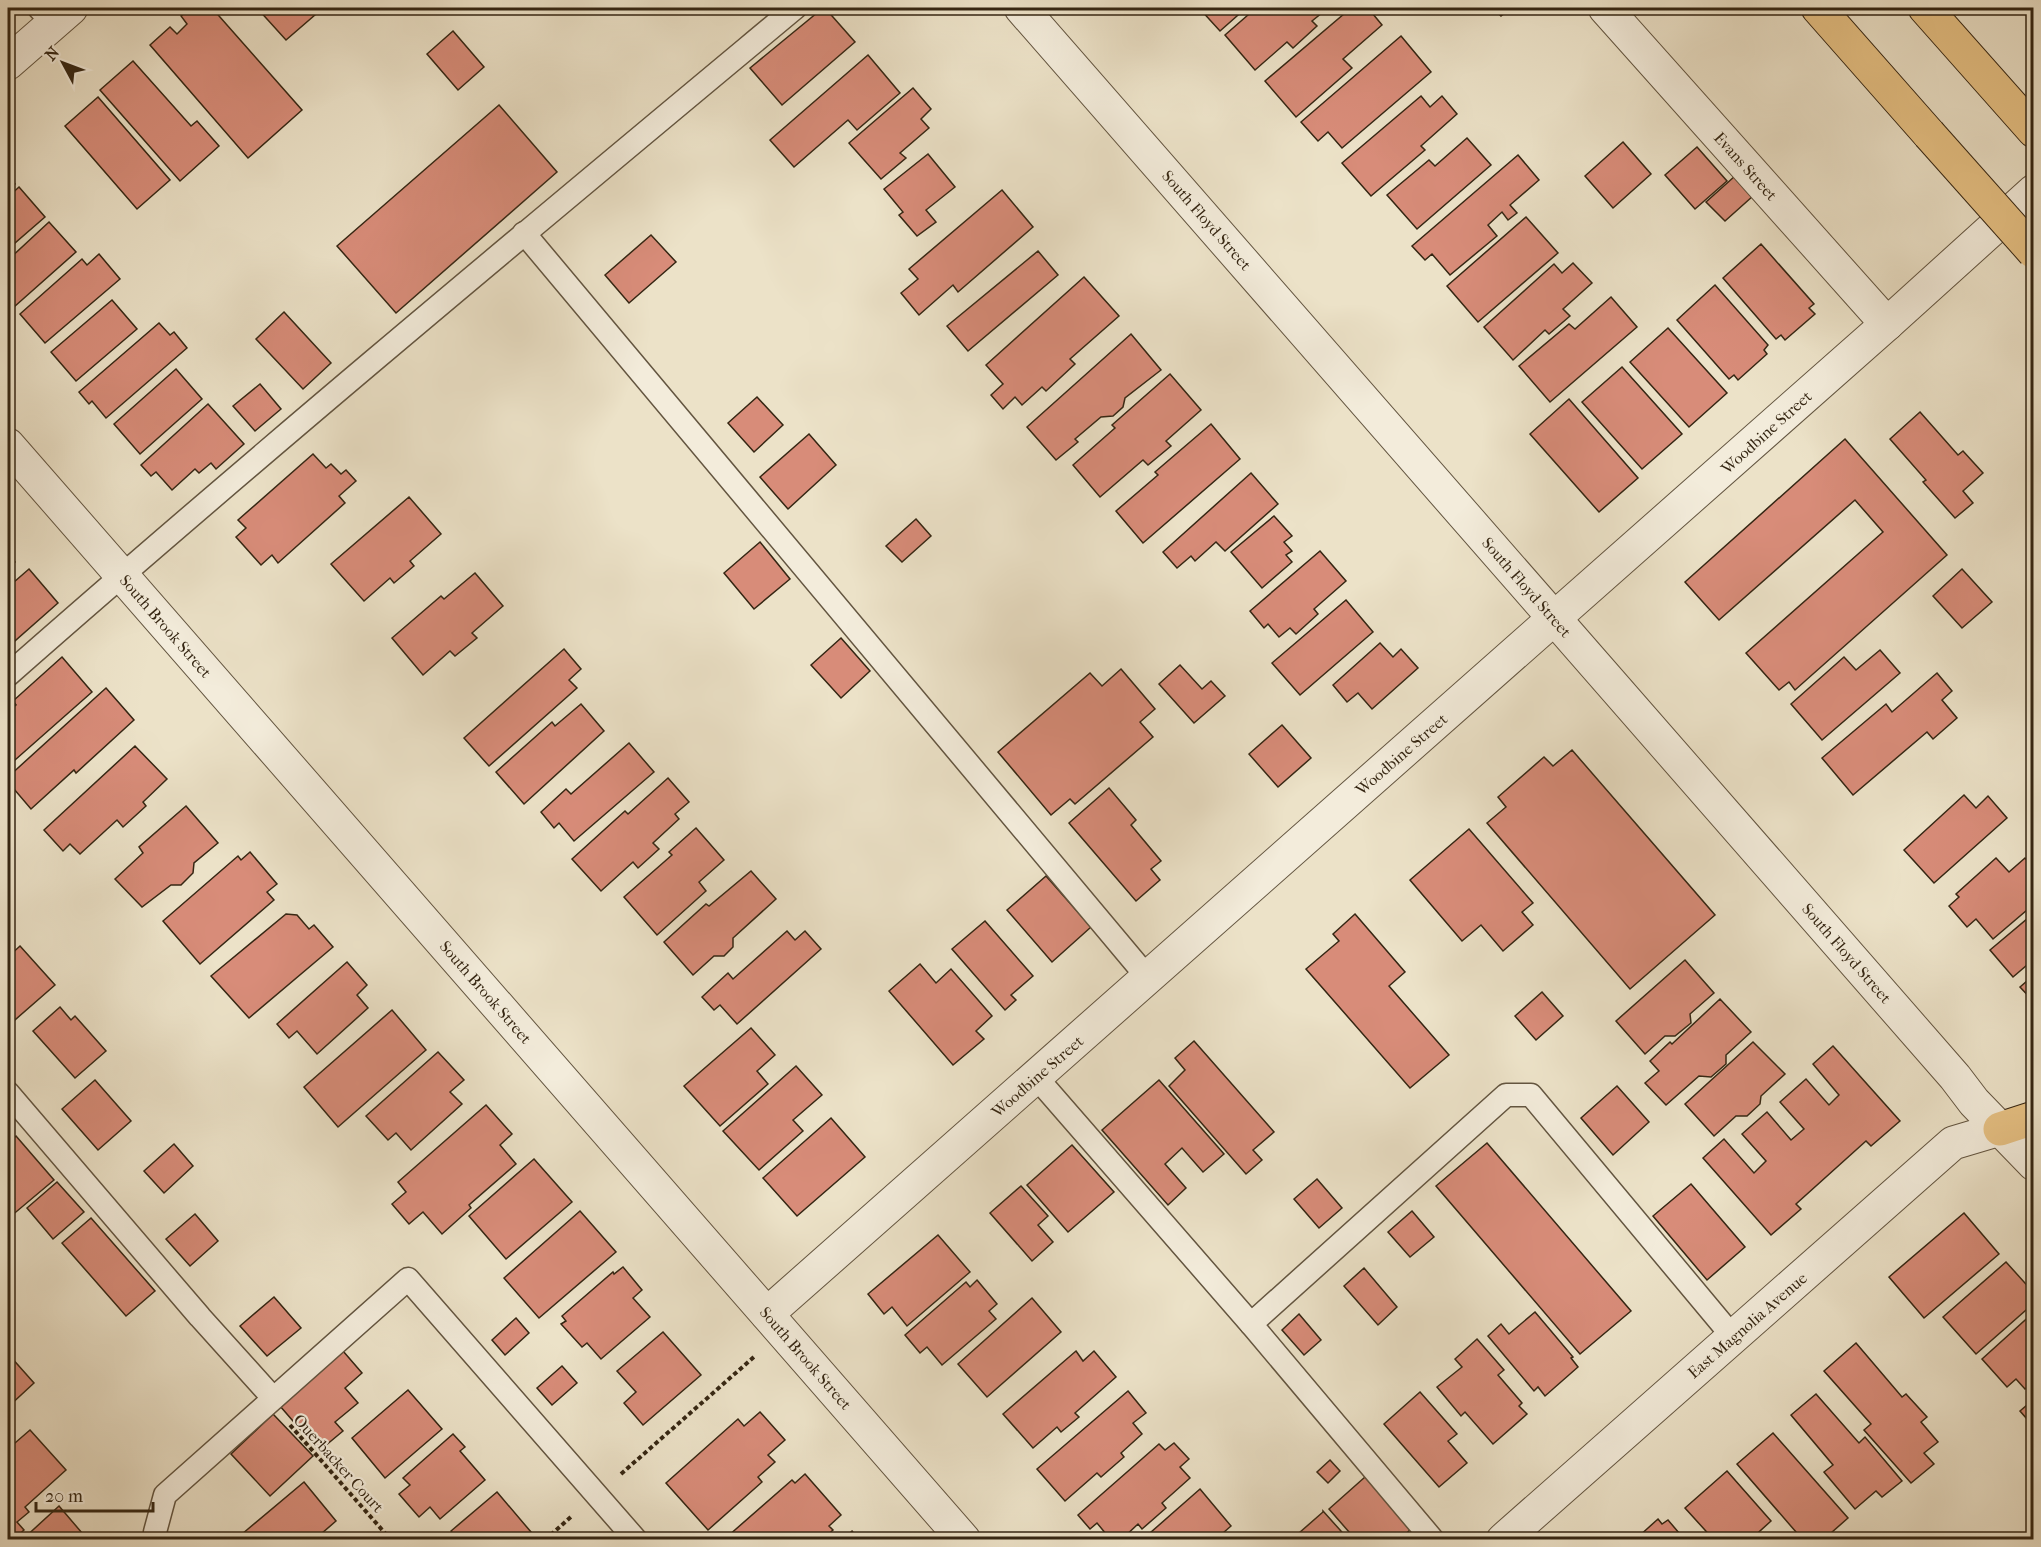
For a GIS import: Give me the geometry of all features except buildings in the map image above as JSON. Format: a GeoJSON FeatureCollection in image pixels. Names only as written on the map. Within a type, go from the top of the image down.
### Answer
{"type":"FeatureCollection","features":[{"type":"Feature","properties":{"kind":"highway"},"geometry":{"type":"LineString","coordinates":[[1818,8],[2034,252]]}},
{"type":"Feature","properties":{"kind":"highway"},"geometry":{"type":"LineString","coordinates":[[1925,8],[2034,131]]}},
{"type":"Feature","properties":{"kind":"highway"},"geometry":{"type":"LineString","coordinates":[[2000,1129],[2034,1118]]}},
{"type":"Feature","properties":{"kind":"street","name":"South Floyd Street"},"geometry":{"type":"LineString","coordinates":[[1022,8],[1955,1077],[1974,1102],[2034,1164]]}},
{"type":"Feature","properties":{"kind":"street","name":"Evans Street"},"geometry":{"type":"LineString","coordinates":[[1605,8],[1887,324]]}},
{"type":"Feature","properties":{"kind":"street"},"geometry":{"type":"LineString","coordinates":[[8,63],[54,13]]}},
{"type":"Feature","properties":{"kind":"street","name":"Woodbine Street"},"geometry":{"type":"LineString","coordinates":[[767,1314],[1555,619],[2034,192]]}},
{"type":"Feature","properties":{"kind":"street","name":"South Brook Street"},"geometry":{"type":"LineString","coordinates":[[8,445],[964,1539]]}},
{"type":"Feature","properties":{"kind":"street","name":"East Magnolia Avenue"},"geometry":{"type":"LineString","coordinates":[[1503,1539],[1953,1143],[2000,1129]]}},
{"type":"Feature","properties":{"kind":"lane"},"geometry":{"type":"LineString","coordinates":[[8,675],[121,575],[524,233],[795,8]]}},
{"type":"Feature","properties":{"kind":"lane"},"geometry":{"type":"LineString","coordinates":[[524,233],[1148,978]]}},
{"type":"Feature","properties":{"kind":"lane"},"geometry":{"type":"LineString","coordinates":[[1036,1077],[1251,1324],[1433,1539]]}},
{"type":"Feature","properties":{"kind":"lane"},"geometry":{"type":"LineString","coordinates":[[8,1093],[271,1400]]}},
{"type":"Feature","properties":{"kind":"lane"},"geometry":{"type":"LineString","coordinates":[[1251,1324],[1506,1095],[1531,1095],[1733,1337]]}},
{"type":"Feature","properties":{"kind":"lane"},"geometry":{"type":"LineString","coordinates":[[158,1539],[155,1532],[165,1495],[408,1279],[636,1539]]}},
{"type":"Feature","properties":{"kind":"path"},"geometry":{"type":"LineString","coordinates":[[545,1539],[736,1371]]}},
{"type":"Feature","properties":{"kind":"path","name":"Ouerbacker Court"},"geometry":{"type":"LineString","coordinates":[[271,1400],[391,1539]]}}]}
